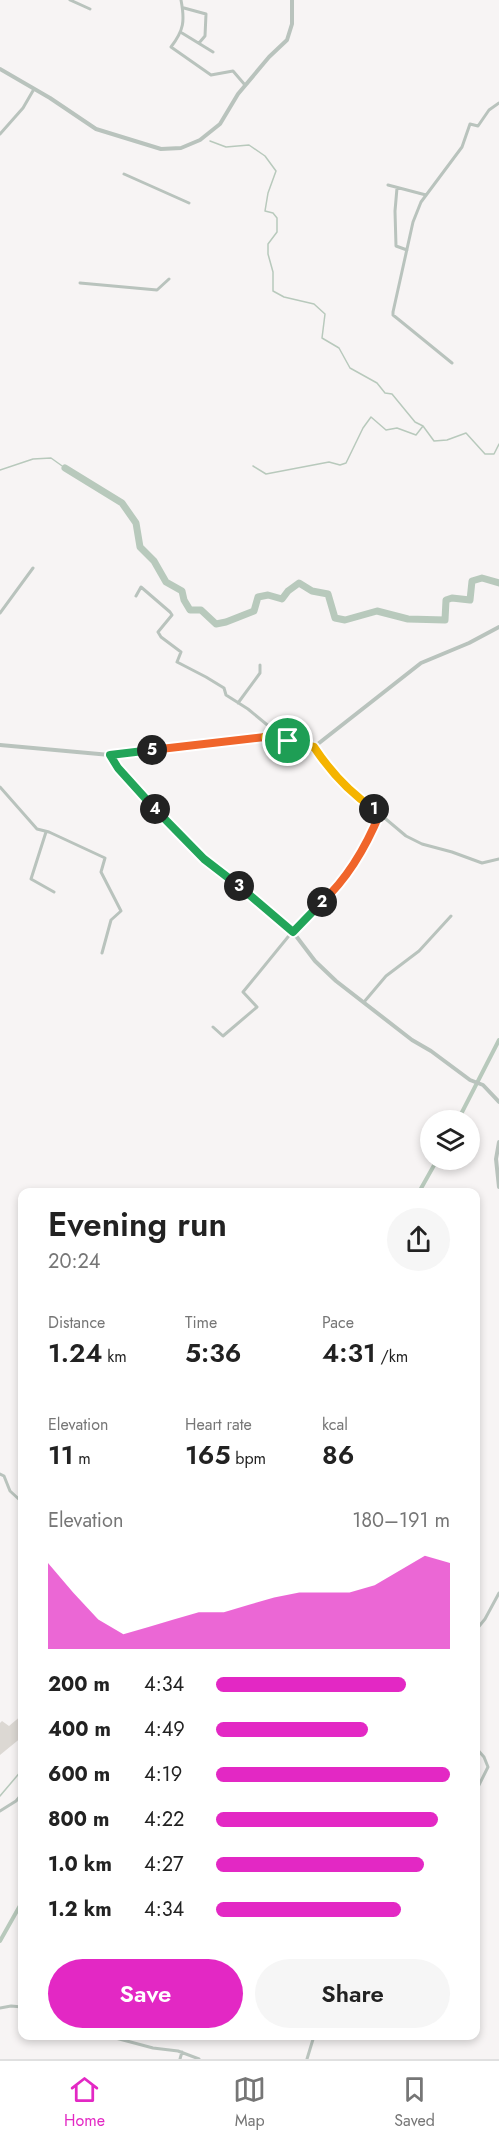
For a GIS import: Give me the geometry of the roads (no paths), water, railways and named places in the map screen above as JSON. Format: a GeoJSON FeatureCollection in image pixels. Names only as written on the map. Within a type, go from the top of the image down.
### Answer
{"type":"FeatureCollection","features":[{"type":"Feature","properties":{"kind":"street"},"geometry":{"type":"LineString","coordinates":[[70,0],[90,9]]}},
{"type":"Feature","properties":{"kind":"street"},"geometry":{"type":"LineString","coordinates":[[181,0],[182,33],[171,47],[211,75],[233,71],[245,86]]}},
{"type":"Feature","properties":{"kind":"street"},"geometry":{"type":"LineString","coordinates":[[0,69],[96,129],[161,149],[181,147],[200,140],[219,124],[245,86],[287,40],[292,24],[292,0]]}},
{"type":"Feature","properties":{"kind":"street"},"geometry":{"type":"LineString","coordinates":[[183,8],[206,14],[205,36],[199,43]]}},
{"type":"Feature","properties":{"kind":"street"},"geometry":{"type":"LineString","coordinates":[[182,33],[213,52]]}},
{"type":"Feature","properties":{"kind":"street"},"geometry":{"type":"LineString","coordinates":[[0,134],[23,108],[34,89]]}},
{"type":"Feature","properties":{"kind":"street"},"geometry":{"type":"LineString","coordinates":[[452,363],[393,315],[407,250],[421,202],[462,147],[470,124],[478,126],[489,110],[499,103]]}},
{"type":"Feature","properties":{"kind":"street"},"geometry":{"type":"LineString","coordinates":[[124,174],[189,203]]}},
{"type":"Feature","properties":{"kind":"street"},"geometry":{"type":"LineString","coordinates":[[388,185],[426,195]]}},
{"type":"Feature","properties":{"kind":"street"},"geometry":{"type":"LineString","coordinates":[[397,188],[396,246],[407,250]]}},
{"type":"Feature","properties":{"kind":"street"},"geometry":{"type":"LineString","coordinates":[[80,283],[157,290],[169,279]]}},
{"type":"Feature","properties":{"kind":"street"},"geometry":{"type":"LineString","coordinates":[[0,613],[33,568]]}},
{"type":"Feature","properties":{"kind":"street"},"geometry":{"type":"LineString","coordinates":[[136,596],[141,587],[172,615],[158,632],[181,652],[177,662],[224,688],[225,695],[284,734],[288,741]]}},
{"type":"Feature","properties":{"kind":"street"},"geometry":{"type":"LineString","coordinates":[[314,747],[421,663],[469,643],[499,627]]}},
{"type":"Feature","properties":{"kind":"street"},"geometry":{"type":"LineString","coordinates":[[238,703],[260,673],[260,666]]}},
{"type":"Feature","properties":{"kind":"street"},"geometry":{"type":"LineString","coordinates":[[0,745],[110,755],[263,736],[288,741],[314,747],[343,783],[380,813],[396,830],[422,844],[482,863],[499,859]]}},
{"type":"Feature","properties":{"kind":"street"},"geometry":{"type":"LineString","coordinates":[[110,755],[118,768],[195,850],[292,932],[323,968],[412,1040],[431,1050],[470,1080],[483,1086],[499,1102]]}},
{"type":"Feature","properties":{"kind":"street"},"geometry":{"type":"LineString","coordinates":[[0,787],[37,829],[105,858],[101,872],[121,911],[111,920],[102,953]]}},
{"type":"Feature","properties":{"kind":"street"},"geometry":{"type":"LineString","coordinates":[[213,1027],[224,1036],[257,1007],[243,992],[292,932],[334,890],[355,864],[380,813]]}},
{"type":"Feature","properties":{"kind":"street"},"geometry":{"type":"LineString","coordinates":[[46,832],[31,879],[54,892]]}},
{"type":"Feature","properties":{"kind":"street"},"geometry":{"type":"LineString","coordinates":[[364,1002],[386,976],[412,954],[419,951],[451,916]]}},
{"type":"Feature","properties":{"kind":"street"},"geometry":{"type":"LineString","coordinates":[[499,1142],[496,1159],[499,1187]]}},
{"type":"Feature","properties":{"kind":"street"},"geometry":{"type":"LineString","coordinates":[[0,1474],[4,1476],[10,1491],[18,1498]]}},
{"type":"Feature","properties":{"kind":"street"},"geometry":{"type":"LineString","coordinates":[[480,1625],[499,1593]]}},
{"type":"Feature","properties":{"kind":"street"},"geometry":{"type":"LineString","coordinates":[[480,1752],[488,1767],[480,1783]]}},
{"type":"Feature","properties":{"kind":"street"},"geometry":{"type":"LineString","coordinates":[[0,1811],[18,1799]]}},
{"type":"Feature","properties":{"kind":"street"},"geometry":{"type":"LineString","coordinates":[[0,2008],[18,2007]]}},
{"type":"Feature","properties":{"kind":"street"},"geometry":{"type":"LineString","coordinates":[[123,2040],[153,2048],[182,2052],[199,2059]]}},
{"type":"Feature","properties":{"kind":"street"},"geometry":{"type":"LineString","coordinates":[[307,2059],[313,2040]]}},
{"type":"Feature","properties":{"kind":"street"},"geometry":{"type":"LineString","coordinates":[[180,2059],[182,2052]]}},
{"type":"Feature","properties":{"kind":"waterway"},"geometry":{"type":"LineString","coordinates":[[210,141],[226,147],[249,145],[265,156],[276,171],[268,193],[265,211],[273,213],[277,218],[277,232],[268,244],[273,272],[273,291],[284,297],[314,304],[325,314],[322,338],[339,348],[350,368],[377,383],[385,393],[392,394],[415,422],[423,426]]}},
{"type":"Feature","properties":{"kind":"waterway"},"geometry":{"type":"LineString","coordinates":[[253,466],[266,474],[329,462],[340,465],[346,463],[371,417],[386,430],[397,428],[416,435],[423,426],[434,441],[447,440],[466,433],[485,454],[494,454],[499,444]]}},
{"type":"Feature","properties":{"kind":"waterway"},"geometry":{"type":"LineString","coordinates":[[0,470],[33,459],[51,458],[65,468]]}},
{"type":"Feature","properties":{"kind":"waterway"},"geometry":{"type":"LineString","coordinates":[[65,468],[122,503],[136,523],[140,547],[154,561],[166,582],[182,591],[190,610],[201,610],[216,624],[254,611],[258,597],[268,595],[282,599],[299,583],[312,591],[328,594],[335,618],[345,620],[377,611],[408,619],[445,620],[446,600],[452,598],[470,600],[472,581],[482,578],[499,583]]}},
{"type":"Feature","properties":{"kind":"waterway"},"geometry":{"type":"LineString","coordinates":[[463,1110],[499,1040]]}},
{"type":"Feature","properties":{"kind":"waterway"},"geometry":{"type":"LineString","coordinates":[[421,1188],[431,1170]]}},
{"type":"Feature","properties":{"kind":"waterway"},"geometry":{"type":"LineString","coordinates":[[0,1796],[18,1775]]}},
{"type":"Feature","properties":{"kind":"waterway"},"geometry":{"type":"LineString","coordinates":[[0,1941],[18,1909]]}}]}
